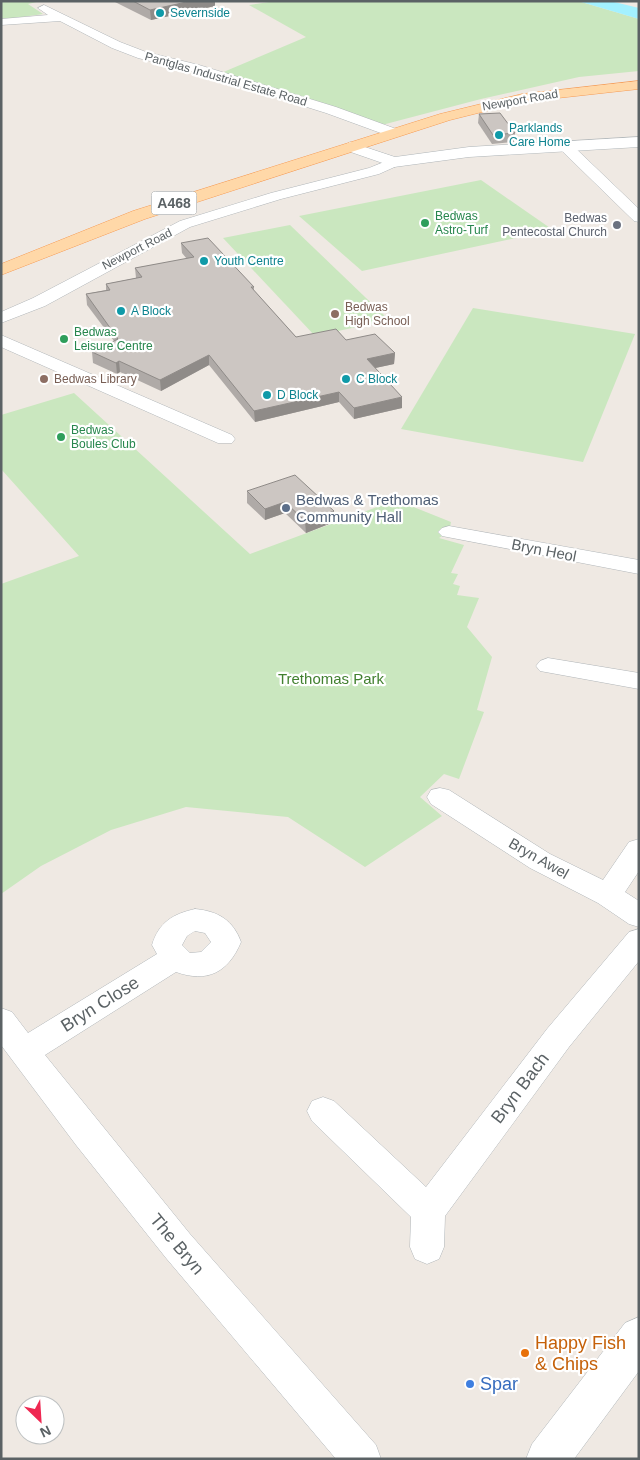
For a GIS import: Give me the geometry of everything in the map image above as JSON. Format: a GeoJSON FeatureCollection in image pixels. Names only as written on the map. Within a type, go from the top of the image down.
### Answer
{"type":"FeatureCollection","features":[{"type":"Feature","properties":{"kind":"main road","name":"Newport Road"},"geometry":{"type":"LineString","coordinates":[[1,270],[139,215],[394,133],[509,100],[639,86]]}},
{"type":"Feature","properties":{"kind":"street","name":"Pantglas Industrial Estate Road"},"geometry":{"type":"LineString","coordinates":[[44,8],[116,45],[142,55],[195,68],[214,76],[331,110],[394,133]]}},
{"type":"Feature","properties":{"kind":"street"},"geometry":{"type":"LineString","coordinates":[[1,22],[62,17]]}},
{"type":"Feature","properties":{"kind":"street","name":"Newport Road"},"geometry":{"type":"LineString","coordinates":[[350,147],[394,162],[454,154],[564,145],[639,142]]}},
{"type":"Feature","properties":{"kind":"street"},"geometry":{"type":"LineString","coordinates":[[564,145],[635,210]]}},
{"type":"Feature","properties":{"kind":"street","name":"Newport Road"},"geometry":{"type":"LineString","coordinates":[[1,318],[39,302],[185,224],[276,196],[367,173],[387,167],[394,162]]}},
{"type":"Feature","properties":{"kind":"street"},"geometry":{"type":"LineString","coordinates":[[1,340],[225,439]]}},
{"type":"Feature","properties":{"kind":"street","name":"Bryn Heol"},"geometry":{"type":"LineString","coordinates":[[449,532],[639,567]]}},
{"type":"Feature","properties":{"kind":"street"},"geometry":{"type":"LineString","coordinates":[[548,666],[639,682]]}},
{"type":"Feature","properties":{"kind":"street","name":"Bryn Awel"},"geometry":{"type":"LineString","coordinates":[[440,797],[540,861],[608,895],[639,916]]}},
{"type":"Feature","properties":{"kind":"street"},"geometry":{"type":"LineString","coordinates":[[608,895],[639,849]]}},
{"type":"Feature","properties":{"kind":"street","name":"Bryn Bach"},"geometry":{"type":"LineString","coordinates":[[428,1211],[558,1038],[639,940]]}},
{"type":"Feature","properties":{"kind":"street","name":"Bryn Close"},"geometry":{"type":"LineString","coordinates":[[26,1051],[174,958]]}},
{"type":"Feature","properties":{"kind":"street","name":"The Bryn"},"geometry":{"type":"LineString","coordinates":[[1,1021],[26,1051],[88,1135],[178,1246],[362,1459]]}},
{"type":"Feature","properties":{"kind":"street"},"geometry":{"type":"LineString","coordinates":[[323,1111],[428,1211],[427,1247]]}},
{"type":"Feature","properties":{"kind":"street"},"geometry":{"type":"LineString","coordinates":[[547,1459],[639,1337]]}},
{"type":"Feature","properties":{"kind":"green space"},"geometry":{"type":"Polygon","coordinates":[[[1,1],[41,1],[28,4],[43,14],[1,20],[1,1]]]}},
{"type":"Feature","properties":{"kind":"green space"},"geometry":{"type":"Polygon","coordinates":[[[276,1],[578,1],[639,19],[639,71],[579,77],[481,99],[378,126],[214,76],[306,37],[249,5],[276,1]]]}},
{"type":"Feature","properties":{"kind":"green space","name":"Bedwas Astro-Turf"},"geometry":{"type":"Polygon","coordinates":[[[481,180],[553,230],[362,271],[299,216],[481,180]]]}},
{"type":"Feature","properties":{"kind":"green space"},"geometry":{"type":"Polygon","coordinates":[[[290,225],[389,320],[315,336],[223,238],[290,225]]]}},
{"type":"Feature","properties":{"kind":"green space"},"geometry":{"type":"Polygon","coordinates":[[[473,308],[635,334],[583,462],[401,429],[473,308]]]}},
{"type":"Feature","properties":{"kind":"green space","name":"Trethomas Park"},"geometry":{"type":"Polygon","coordinates":[[[74,393],[250,554],[396,500],[451,522],[449,532],[439,538],[464,545],[451,573],[458,574],[453,584],[460,586],[457,595],[479,598],[467,627],[492,657],[477,710],[484,712],[459,779],[444,774],[420,797],[442,816],[365,867],[288,817],[186,807],[111,830],[41,866],[1,894],[1,584],[79,556],[1,469],[1,415],[74,393]]]}},
{"type":"Feature","properties":{"kind":"water"},"geometry":{"type":"Polygon","coordinates":[[[578,1],[610,1],[639,8],[639,19],[578,1]]]}},
{"type":"Feature","properties":{"kind":"building"},"geometry":{"type":"Polygon","coordinates":[[[133,1],[191,1],[150,10],[133,1]]]}},
{"type":"Feature","properties":{"kind":"building"},"geometry":{"type":"Polygon","coordinates":[[[500,113],[515,133],[493,135],[479,114],[500,113]]]}},
{"type":"Feature","properties":{"kind":"building"},"geometry":{"type":"Polygon","coordinates":[[[208,238],[254,287],[251,287],[296,337],[336,329],[346,340],[375,334],[395,353],[367,359],[402,397],[354,408],[339,392],[254,411],[209,355],[160,380],[119,361],[116,363],[92,352],[118,339],[86,294],[110,290],[106,284],[142,277],[135,268],[194,257],[181,243],[208,238]]]}},
{"type":"Feature","properties":{"kind":"building"},"geometry":{"type":"Polygon","coordinates":[[[295,475],[334,511],[305,521],[285,502],[265,509],[247,491],[295,475]]]}},
{"type":"Feature","properties":{"kind":"place","name":"Severnside"},"geometry":{"type":"Point","coordinates":[160,13]}},
{"type":"Feature","properties":{"kind":"place","name":"Parklands Care Home"},"geometry":{"type":"Point","coordinates":[499,135]}},
{"type":"Feature","properties":{"kind":"place","name":"Bedwas Astro-Turf"},"geometry":{"type":"Point","coordinates":[425,223]}},
{"type":"Feature","properties":{"kind":"place","name":"Bedwas Pentecostal Church"},"geometry":{"type":"Point","coordinates":[617,225]}},
{"type":"Feature","properties":{"kind":"place","name":"Youth Centre"},"geometry":{"type":"Point","coordinates":[204,261]}},
{"type":"Feature","properties":{"kind":"place","name":"A Block"},"geometry":{"type":"Point","coordinates":[121,311]}},
{"type":"Feature","properties":{"kind":"place","name":"Bedwas High School"},"geometry":{"type":"Point","coordinates":[335,314]}},
{"type":"Feature","properties":{"kind":"place","name":"Bedwas Leisure Centre"},"geometry":{"type":"Point","coordinates":[64,339]}},
{"type":"Feature","properties":{"kind":"place","name":"Bedwas Library"},"geometry":{"type":"Point","coordinates":[44,379]}},
{"type":"Feature","properties":{"kind":"place","name":"C Block"},"geometry":{"type":"Point","coordinates":[346,379]}},
{"type":"Feature","properties":{"kind":"place","name":"D Block"},"geometry":{"type":"Point","coordinates":[267,395]}},
{"type":"Feature","properties":{"kind":"place","name":"Bedwas Boules Club"},"geometry":{"type":"Point","coordinates":[61,437]}},
{"type":"Feature","properties":{"kind":"place","name":"Bedwas & Trethomas Community Hall"},"geometry":{"type":"Point","coordinates":[286,508]}},
{"type":"Feature","properties":{"kind":"place","name":"Happy Fish & Chips"},"geometry":{"type":"Point","coordinates":[525,1353]}},
{"type":"Feature","properties":{"kind":"place","name":"Spar"},"geometry":{"type":"Point","coordinates":[470,1384]}}]}
